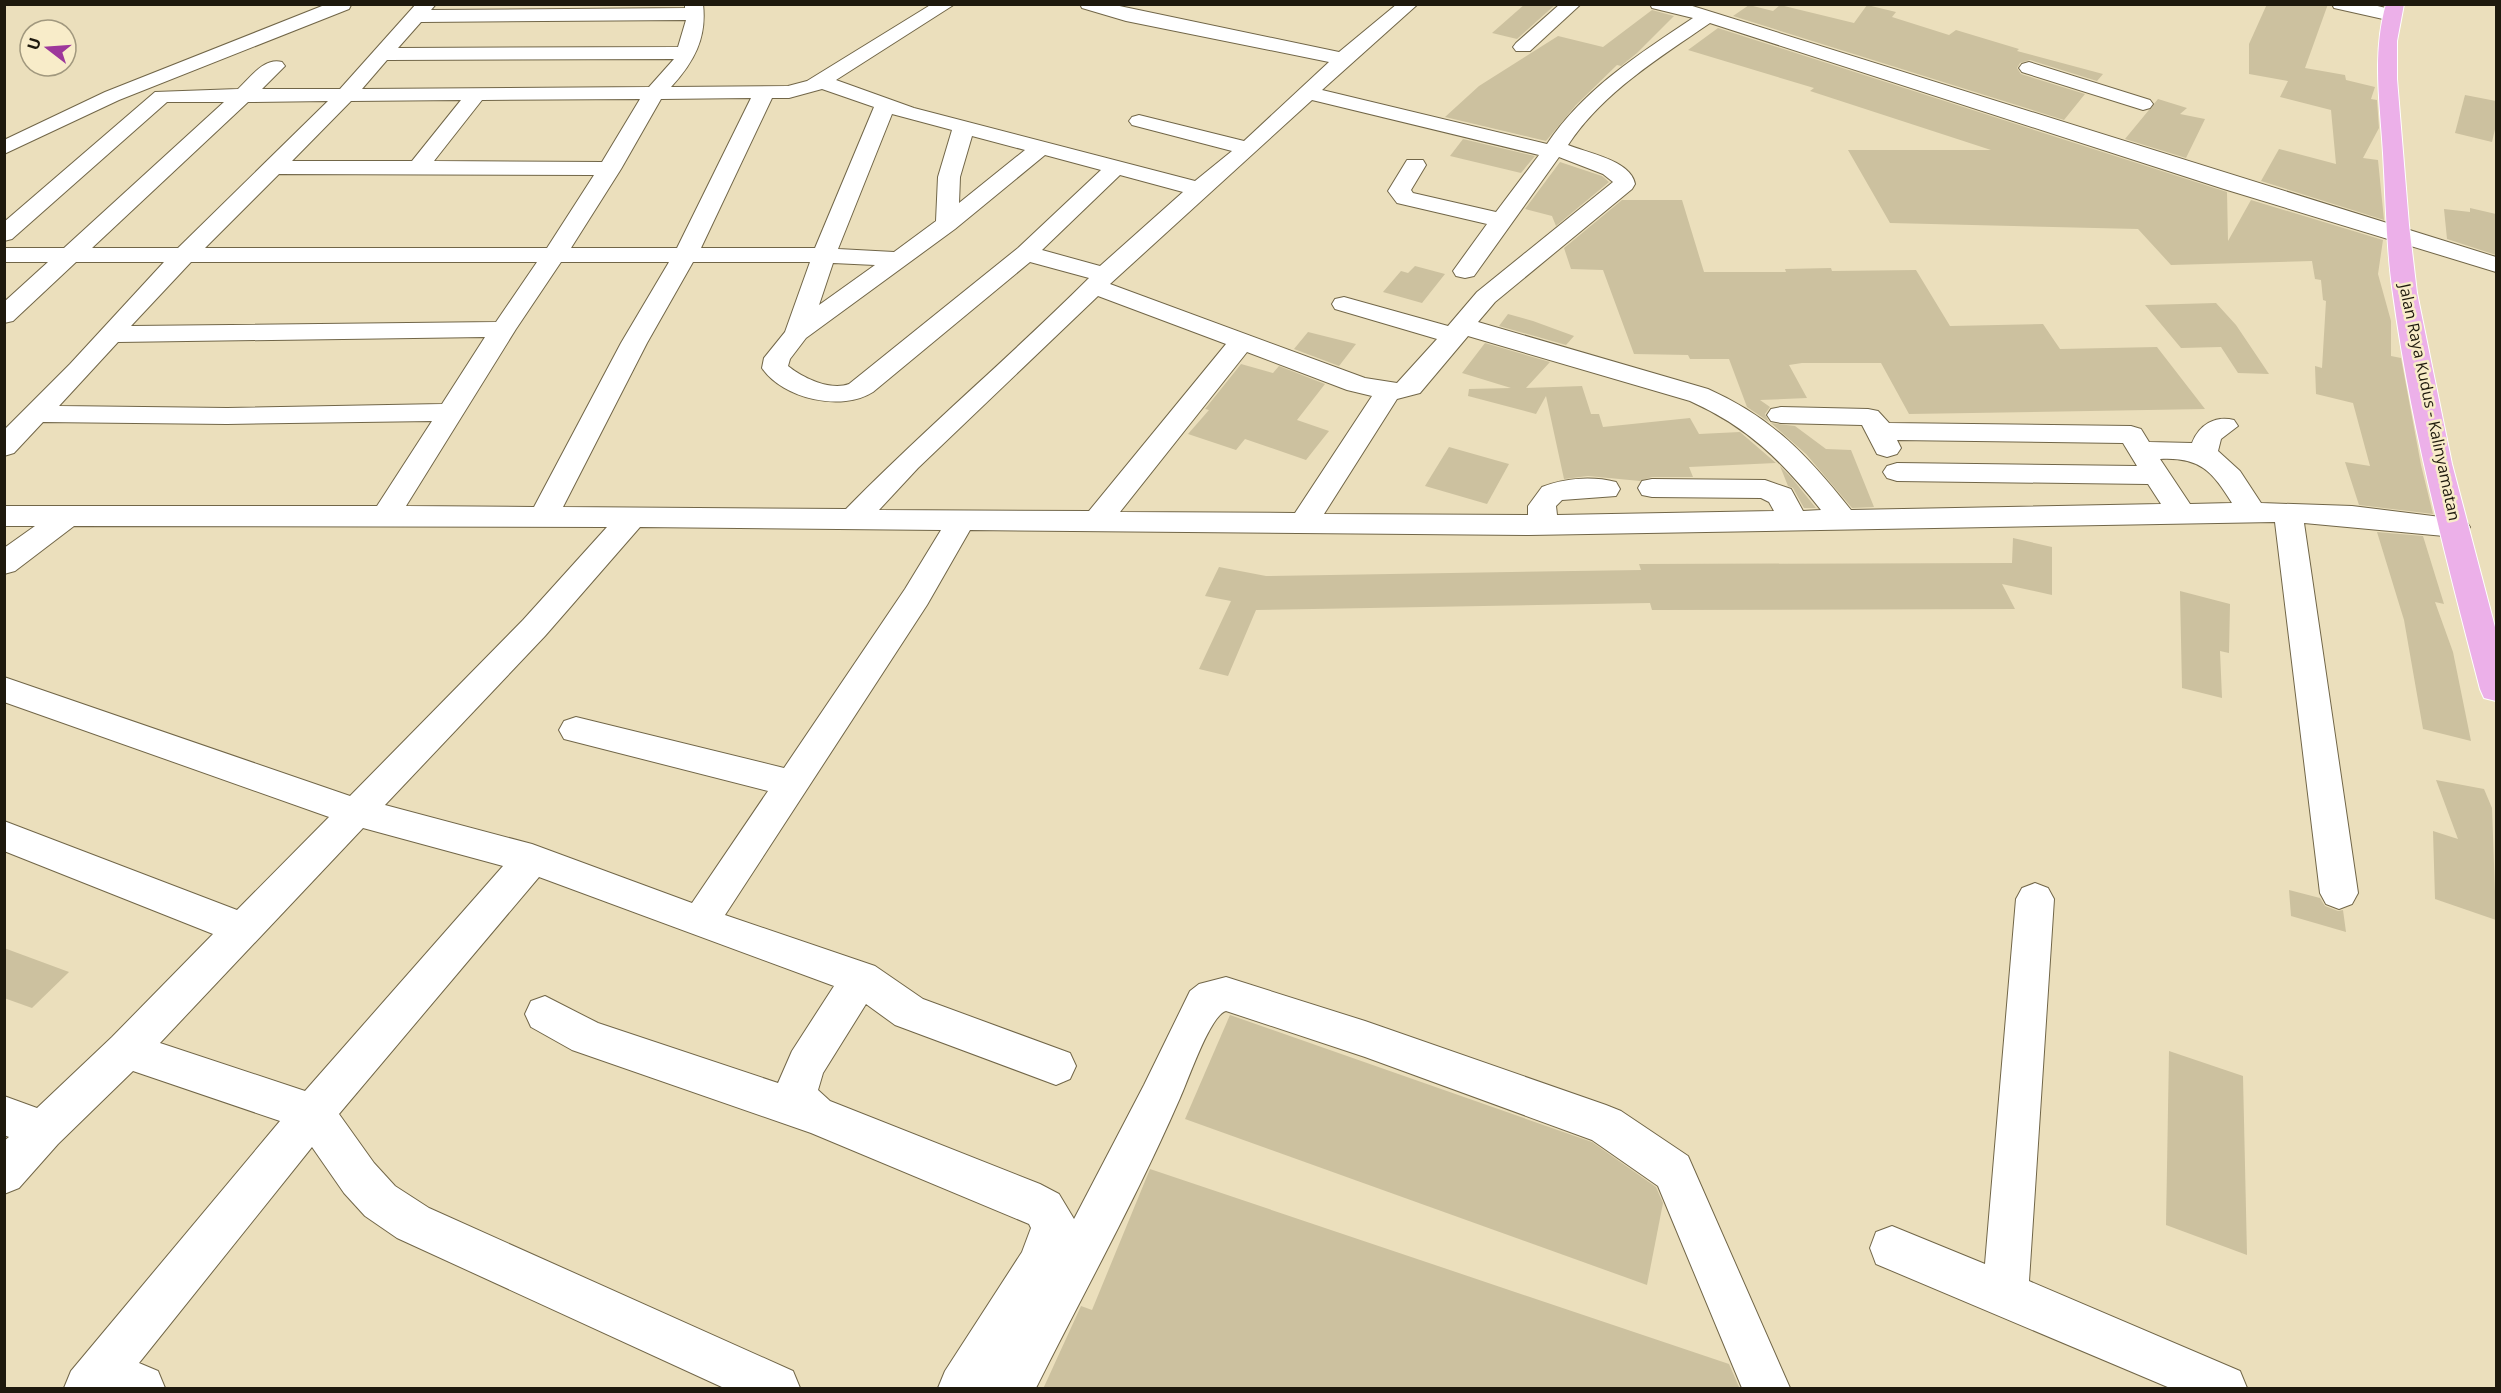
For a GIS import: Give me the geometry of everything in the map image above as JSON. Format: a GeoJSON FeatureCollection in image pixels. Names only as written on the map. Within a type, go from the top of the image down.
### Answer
{"type":"FeatureCollection","features":[{"type":"Feature","properties":{"kind":"main road","name":"Jalan Raya Kudus - Kalinyamatan"},"geometry":{"type":"LineString","coordinates":[[2394,10],[2387,80],[2398,235],[2414,340],[2455,527],[2496,689]]}},
{"type":"Feature","properties":{"kind":"street"},"geometry":{"type":"LineString","coordinates":[[112,96],[797,91],[820,81],[945,4]]}},
{"type":"Feature","properties":{"kind":"street"},"geometry":{"type":"LineString","coordinates":[[1089,4],[1126,15],[1343,59]]}},
{"type":"Feature","properties":{"kind":"street"},"geometry":{"type":"LineString","coordinates":[[853,520],[917,454],[1199,189],[1248,149],[1343,59],[1409,4]]}},
{"type":"Feature","properties":{"kind":"street"},"geometry":{"type":"LineString","coordinates":[[1523,47],[1572,4]]}},
{"type":"Feature","properties":{"kind":"street"},"geometry":{"type":"LineString","coordinates":[[1659,4],[1699,11],[2078,109],[2398,235],[2496,265]]}},
{"type":"Feature","properties":{"kind":"street"},"geometry":{"type":"LineString","coordinates":[[2341,4],[2394,10]]}},
{"type":"Feature","properties":{"kind":"street"},"geometry":{"type":"LineString","coordinates":[[4,148],[112,96],[342,5]]}},
{"type":"Feature","properties":{"kind":"street"},"geometry":{"type":"LineString","coordinates":[[4,447],[184,255],[276,167],[347,94],[422,10],[695,9],[686,53],[678,70],[654,93],[610,169],[449,412],[386,515]]}},
{"type":"Feature","properties":{"kind":"street"},"geometry":{"type":"LineString","coordinates":[[1464,271],[1563,135],[1613,85],[1699,11]]}},
{"type":"Feature","properties":{"kind":"street"},"geometry":{"type":"LineString","coordinates":[[381,54],[686,53]]}},
{"type":"Feature","properties":{"kind":"street"},"geometry":{"type":"LineString","coordinates":[[4,316],[73,255],[275,66]]}},
{"type":"Feature","properties":{"kind":"street"},"geometry":{"type":"LineString","coordinates":[[2029,68],[2078,109],[2143,104]]}},
{"type":"Feature","properties":{"kind":"street"},"geometry":{"type":"LineString","coordinates":[[820,81],[885,105],[964,128],[1199,189]]}},
{"type":"Feature","properties":{"kind":"street"},"geometry":{"type":"LineString","coordinates":[[418,168],[477,93]]}},
{"type":"Feature","properties":{"kind":"street"},"geometry":{"type":"LineString","coordinates":[[543,517],[634,343],[685,256],[764,93]]}},
{"type":"Feature","properties":{"kind":"street"},"geometry":{"type":"LineString","coordinates":[[1026,253],[1100,281],[1242,341],[1356,384],[1388,392],[1403,391],[1411,387],[1486,297],[1624,184],[1623,177],[1611,169],[1553,150],[1308,93]]}},
{"type":"Feature","properties":{"kind":"street"},"geometry":{"type":"LineString","coordinates":[[4,234],[162,96]]}},
{"type":"Feature","properties":{"kind":"street"},"geometry":{"type":"LineString","coordinates":[[797,333],[824,255],[885,105]]}},
{"type":"Feature","properties":{"kind":"street"},"geometry":{"type":"LineString","coordinates":[[1139,121],[1248,149]]}},
{"type":"Feature","properties":{"kind":"street"},"geometry":{"type":"LineString","coordinates":[[947,224],[950,177],[964,128]]}},
{"type":"Feature","properties":{"kind":"street"},"geometry":{"type":"LineString","coordinates":[[1042,147],[947,224],[797,333],[777,358],[775,368],[781,375],[832,393],[850,394],[864,386],[1026,253],[1116,168]]}},
{"type":"Feature","properties":{"kind":"street"},"geometry":{"type":"LineString","coordinates":[[1415,165],[1399,191],[1405,198],[1503,220]]}},
{"type":"Feature","properties":{"kind":"street"},"geometry":{"type":"LineString","coordinates":[[276,167],[610,169]]}},
{"type":"Feature","properties":{"kind":"street"},"geometry":{"type":"LineString","coordinates":[[4,255],[824,255],[896,259]]}},
{"type":"Feature","properties":{"kind":"street"},"geometry":{"type":"LineString","coordinates":[[1344,304],[1458,331],[1491,336],[1699,395],[1726,405],[1752,422],[1792,454],[1844,520]]}},
{"type":"Feature","properties":{"kind":"street"},"geometry":{"type":"LineString","coordinates":[[112,334],[503,329]]}},
{"type":"Feature","properties":{"kind":"street"},"geometry":{"type":"LineString","coordinates":[[1098,520],[1242,341]]}},
{"type":"Feature","properties":{"kind":"street"},"geometry":{"type":"LineString","coordinates":[[1304,522],[1388,392]]}},
{"type":"Feature","properties":{"kind":"street"},"geometry":{"type":"LineString","coordinates":[[36,414],[193,416],[449,412]]}},
{"type":"Feature","properties":{"kind":"street"},"geometry":{"type":"LineString","coordinates":[[1781,415],[1868,417],[1875,422],[1918,518]]}},
{"type":"Feature","properties":{"kind":"street"},"geometry":{"type":"LineString","coordinates":[[2203,453],[2210,435],[2224,426]]}},
{"type":"Feature","properties":{"kind":"street"},"geometry":{"type":"LineString","coordinates":[[1879,430],[2123,433],[2131,435],[2181,513]]}},
{"type":"Feature","properties":{"kind":"street"},"geometry":{"type":"LineString","coordinates":[[2142,451],[2174,449],[2203,453],[2231,479],[2252,512]]}},
{"type":"Feature","properties":{"kind":"street"},"geometry":{"type":"LineString","coordinates":[[1897,472],[2157,475]]}},
{"type":"Feature","properties":{"kind":"street"},"geometry":{"type":"LineString","coordinates":[[1652,488],[1766,489],[1781,496],[1793,521]]}},
{"type":"Feature","properties":{"kind":"street"},"geometry":{"type":"LineString","coordinates":[[1544,524],[1541,507],[1546,498],[1562,489],[1606,489]]}},
{"type":"Feature","properties":{"kind":"street"},"geometry":{"type":"LineString","coordinates":[[4,516],[386,515],[1544,524],[2252,512],[2352,516],[2455,527]]}},
{"type":"Feature","properties":{"kind":"street"},"geometry":{"type":"LineString","coordinates":[[2289,513],[2338,893]]}},
{"type":"Feature","properties":{"kind":"street"},"geometry":{"type":"LineString","coordinates":[[4,564],[68,516]]}},
{"type":"Feature","properties":{"kind":"street"},"geometry":{"type":"LineString","coordinates":[[4,1173],[43,1130],[126,1050],[534,628],[632,518]]}},
{"type":"Feature","properties":{"kind":"street"},"geometry":{"type":"LineString","coordinates":[[700,922],[790,783],[916,597],[961,520]]}},
{"type":"Feature","properties":{"kind":"street"},"geometry":{"type":"LineString","coordinates":[[4,689],[356,812],[532,859],[700,922],[861,978],[909,1012],[1056,1066]]}},
{"type":"Feature","properties":{"kind":"street"},"geometry":{"type":"LineString","coordinates":[[576,730],[790,783]]}},
{"type":"Feature","properties":{"kind":"street"},"geometry":{"type":"LineString","coordinates":[[4,835],[242,929]]}},
{"type":"Feature","properties":{"kind":"street"},"geometry":{"type":"LineString","coordinates":[[111,1383],[313,1113],[532,859]]}},
{"type":"Feature","properties":{"kind":"street"},"geometry":{"type":"LineString","coordinates":[[2006,1295],[2035,899]]}},
{"type":"Feature","properties":{"kind":"street"},"geometry":{"type":"LineString","coordinates":[[815,1115],[802,1102],[797,1088],[806,1064],[861,978]]}},
{"type":"Feature","properties":{"kind":"street"},"geometry":{"type":"LineString","coordinates":[[1011,1389],[1159,1099],[1194,1021],[1204,1003],[1213,996],[1226,994],[1365,1039],[1606,1125],[1673,1171],[1766,1389]]}},
{"type":"Feature","properties":{"kind":"street"},"geometry":{"type":"LineString","coordinates":[[545,1014],[586,1037],[815,1115],[1025,1199],[1044,1209],[1054,1224],[1040,1265],[962,1389]]}},
{"type":"Feature","properties":{"kind":"street"},"geometry":{"type":"LineString","coordinates":[[126,1050],[313,1113],[340,1155],[366,1186],[380,1201],[413,1224],[776,1389]]}},
{"type":"Feature","properties":{"kind":"street"},"geometry":{"type":"LineString","coordinates":[[4,1114],[43,1130]]}},
{"type":"Feature","properties":{"kind":"street"},"geometry":{"type":"LineString","coordinates":[[1892,1248],[2132,1347],[2223,1389]]}},
{"type":"Feature","properties":{"kind":"building"},"geometry":{"type":"Polygon","coordinates":[[[1525,4],[1556,4],[1517,39],[1492,33],[1525,4]]]}},
{"type":"Feature","properties":{"kind":"building"},"geometry":{"type":"Polygon","coordinates":[[[2267,4],[2328,4],[2305,68],[2345,75],[2346,80],[2375,87],[2371,99],[2377,100],[2379,128],[2363,158],[2378,160],[2384,220],[2261,181],[2279,149],[2336,164],[2331,110],[2280,97],[2288,81],[2249,74],[2249,44],[2267,4]]]}},
{"type":"Feature","properties":{"kind":"building"},"geometry":{"type":"Polygon","coordinates":[[[1749,5],[1773,11],[1780,5],[1854,23],[1867,5],[1896,12],[1892,17],[1949,35],[1956,30],[2019,49],[2017,51],[2103,74],[2097,81],[2030,60],[2020,63],[2017,68],[2021,74],[2085,94],[2064,120],[1733,16],[1749,5]]]}},
{"type":"Feature","properties":{"kind":"building"},"geometry":{"type":"Polygon","coordinates":[[[1652,10],[1674,16],[1637,53],[1621,66],[1617,65],[1576,105],[1546,141],[1445,117],[1479,86],[1558,36],[1603,47],[1652,10]]]}},
{"type":"Feature","properties":{"kind":"building"},"geometry":{"type":"Polygon","coordinates":[[[1718,28],[2227,192],[2228,241],[2251,200],[2383,240],[2378,274],[2391,321],[2391,356],[2401,358],[2421,465],[2433,514],[2359,505],[2345,462],[2370,466],[2353,403],[2316,394],[2315,366],[2322,368],[2326,301],[2323,300],[2321,280],[2315,279],[2312,261],[2171,265],[2138,229],[1890,223],[1848,150],[1991,150],[1810,91],[1814,88],[1688,50],[1718,28]]]}},
{"type":"Feature","properties":{"kind":"building"},"geometry":{"type":"Polygon","coordinates":[[[2465,95],[2496,101],[2496,125],[2492,142],[2455,133],[2465,95]]]}},
{"type":"Feature","properties":{"kind":"building"},"geometry":{"type":"Polygon","coordinates":[[[2158,99],[2187,108],[2180,114],[2205,119],[2186,158],[2125,139],[2158,99]]]}},
{"type":"Feature","properties":{"kind":"building"},"geometry":{"type":"Polygon","coordinates":[[[1463,139],[1535,156],[1521,173],[1450,156],[1463,139]]]}},
{"type":"Feature","properties":{"kind":"building"},"geometry":{"type":"Polygon","coordinates":[[[1560,162],[1602,176],[1609,182],[1556,226],[1552,216],[1525,209],[1560,162]]]}},
{"type":"Feature","properties":{"kind":"building"},"geometry":{"type":"Polygon","coordinates":[[[1622,200],[1682,200],[1704,272],[1786,272],[1785,269],[1831,268],[1832,271],[1916,270],[1950,326],[2043,324],[2060,349],[2157,347],[2205,409],[1909,414],[1881,363],[1802,363],[1789,365],[1807,398],[1760,400],[1770,407],[1765,414],[1769,422],[1747,407],[1729,359],[1690,359],[1688,355],[1634,354],[1603,270],[1571,269],[1564,248],[1622,200]]]}},
{"type":"Feature","properties":{"kind":"building"},"geometry":{"type":"Polygon","coordinates":[[[2470,208],[2496,214],[2496,255],[2447,239],[2444,209],[2470,212],[2470,208]]]}},
{"type":"Feature","properties":{"kind":"building"},"geometry":{"type":"Polygon","coordinates":[[[1415,266],[1445,274],[1422,303],[1383,292],[1401,271],[1408,273],[1415,266]]]}},
{"type":"Feature","properties":{"kind":"building"},"geometry":{"type":"Polygon","coordinates":[[[2216,303],[2236,325],[2269,374],[2238,373],[2221,347],[2181,348],[2145,305],[2216,303]]]}},
{"type":"Feature","properties":{"kind":"building"},"geometry":{"type":"Polygon","coordinates":[[[1508,314],[1574,336],[1566,345],[1499,326],[1508,314]]]}},
{"type":"Feature","properties":{"kind":"building"},"geometry":{"type":"Polygon","coordinates":[[[1308,332],[1356,344],[1339,366],[1294,349],[1308,332]]]}},
{"type":"Feature","properties":{"kind":"building"},"geometry":{"type":"Polygon","coordinates":[[[1485,343],[1550,362],[1526,388],[1582,386],[1591,414],[1599,414],[1603,427],[1690,418],[1699,434],[1740,432],[1776,463],[1689,467],[1693,477],[1652,477],[1640,481],[1588,476],[1564,479],[1546,396],[1536,414],[1468,396],[1469,389],[1511,388],[1462,373],[1485,343]]]}},
{"type":"Feature","properties":{"kind":"building"},"geometry":{"type":"Polygon","coordinates":[[[1241,364],[1273,373],[1279,366],[1325,384],[1297,420],[1329,431],[1306,460],[1245,439],[1236,450],[1188,434],[1209,410],[1205,409],[1241,364]]]}},
{"type":"Feature","properties":{"kind":"building"},"geometry":{"type":"Polygon","coordinates":[[[1771,423],[1795,426],[1826,449],[1851,450],[1874,507],[1852,508],[1806,454],[1771,423]]]}},
{"type":"Feature","properties":{"kind":"building"},"geometry":{"type":"Polygon","coordinates":[[[1449,447],[1509,464],[1487,504],[1425,486],[1449,447]]]}},
{"type":"Feature","properties":{"kind":"building"},"geometry":{"type":"Polygon","coordinates":[[[1780,466],[1816,508],[1804,508],[1793,488],[1788,486],[1780,466]]]}},
{"type":"Feature","properties":{"kind":"building"},"geometry":{"type":"Polygon","coordinates":[[[2377,532],[2423,536],[2444,604],[2435,602],[2453,652],[2471,741],[2423,729],[2404,620],[2377,532]]]}},
{"type":"Feature","properties":{"kind":"building"},"geometry":{"type":"Polygon","coordinates":[[[2013,538],[2052,547],[2052,595],[2002,584],[2015,609],[1652,610],[1650,603],[1256,610],[1228,676],[1199,669],[1231,601],[1205,596],[1219,567],[1266,576],[1641,570],[1639,564],[2012,563],[2013,538]]]}},
{"type":"Feature","properties":{"kind":"building"},"geometry":{"type":"Polygon","coordinates":[[[2180,591],[2230,604],[2229,653],[2220,651],[2222,698],[2182,688],[2180,591]]]}},
{"type":"Feature","properties":{"kind":"building"},"geometry":{"type":"Polygon","coordinates":[[[2436,780],[2484,789],[2492,808],[2496,920],[2435,899],[2433,831],[2458,839],[2436,780]]]}},
{"type":"Feature","properties":{"kind":"building"},"geometry":{"type":"Polygon","coordinates":[[[2289,890],[2320,898],[2325,906],[2338,911],[2343,910],[2346,932],[2291,916],[2289,890]]]}},
{"type":"Feature","properties":{"kind":"building"},"geometry":{"type":"Polygon","coordinates":[[[4,948],[69,972],[32,1008],[4,998],[4,948]]]}},
{"type":"Feature","properties":{"kind":"building"},"geometry":{"type":"Polygon","coordinates":[[[1230,1015],[1592,1142],[1656,1187],[1663,1203],[1647,1285],[1185,1119],[1230,1015]]]}},
{"type":"Feature","properties":{"kind":"building"},"geometry":{"type":"Polygon","coordinates":[[[2169,1051],[2243,1076],[2247,1255],[2166,1225],[2169,1051]]]}},
{"type":"Feature","properties":{"kind":"building"},"geometry":{"type":"Polygon","coordinates":[[[1150,1169],[1729,1364],[1740,1389],[1043,1389],[1081,1306],[1092,1310],[1150,1169]]]}}]}
